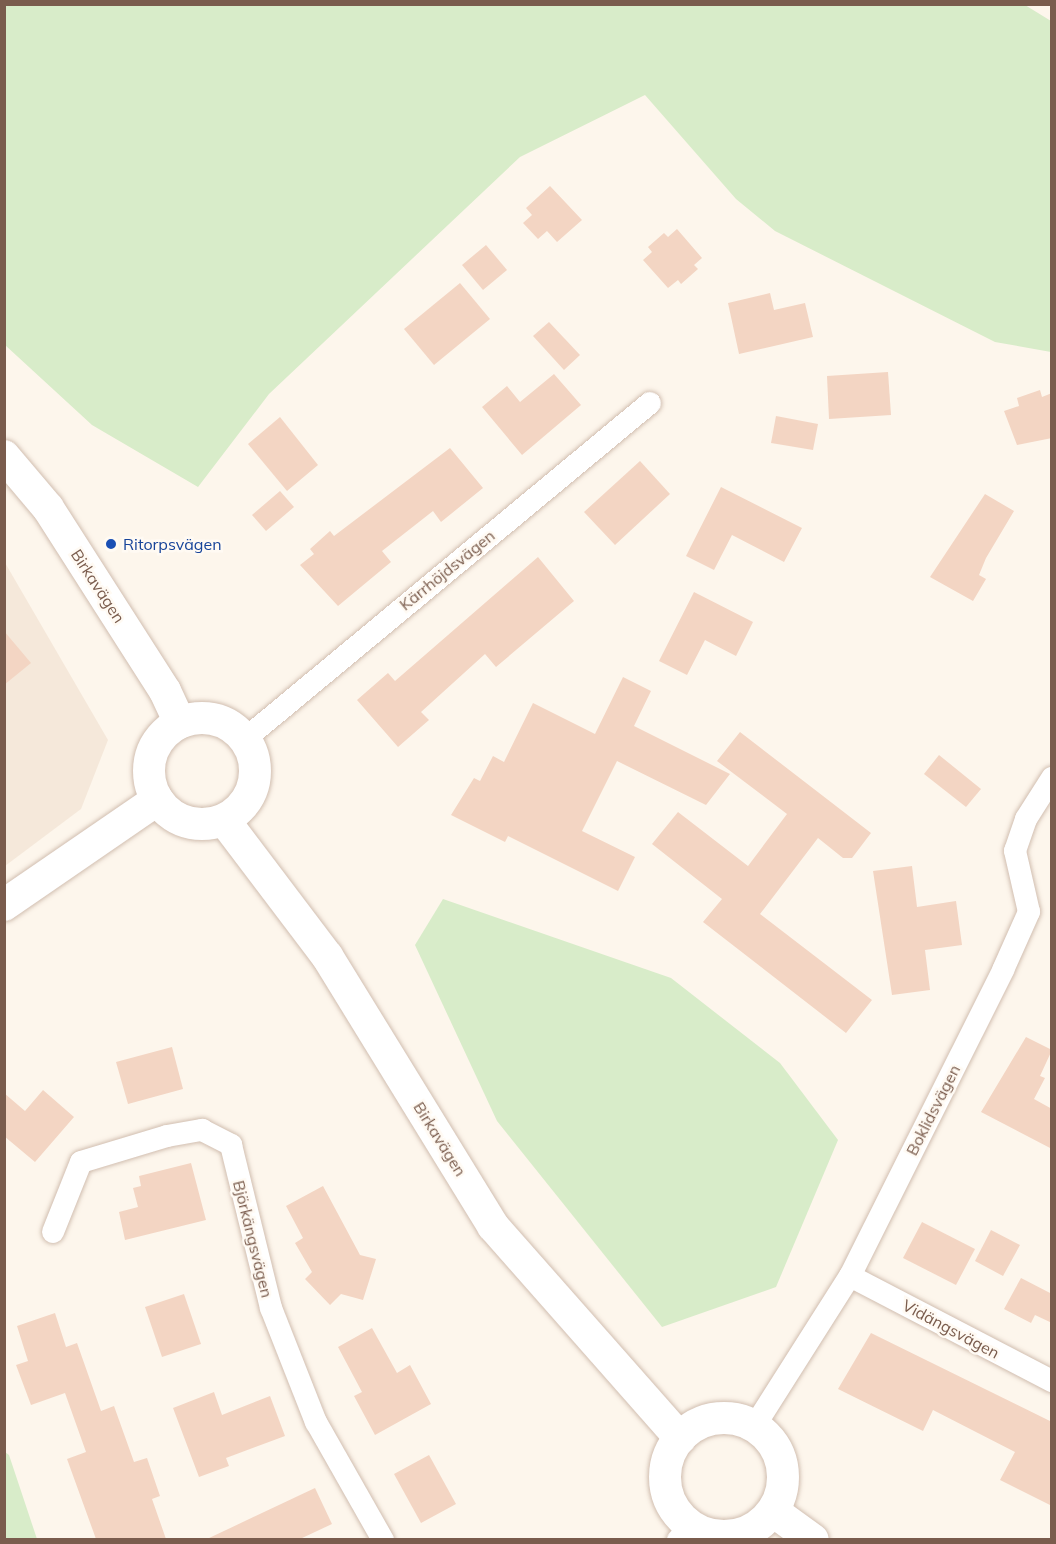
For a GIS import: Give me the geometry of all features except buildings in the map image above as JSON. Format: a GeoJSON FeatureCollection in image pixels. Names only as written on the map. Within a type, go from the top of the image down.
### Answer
{"type":"FeatureCollection","features":[{"type":"Feature","properties":{"kind":"street","name":"Kärrhöjdsvägen"},"geometry":{"type":"LineString","coordinates":[[245,739],[650,403]]}},
{"type":"Feature","properties":{"kind":"street","name":"Birkavägen"},"geometry":{"type":"LineString","coordinates":[[4,456],[48,508],[165,691],[180,723]]}},
{"type":"Feature","properties":{"kind":"street"},"geometry":{"type":"LineString","coordinates":[[210,718],[230,725],[245,739],[255,759],[255,778],[247,801],[224,820],[200,825],[187,822],[157,800],[150,781],[151,756],[162,735],[180,723],[210,718]]}},
{"type":"Feature","properties":{"kind":"street","name":"Boklidsvägen"},"geometry":{"type":"LineString","coordinates":[[754,1427],[850,1276],[1029,912],[1015,851],[1026,819],[1052,778]]}},
{"type":"Feature","properties":{"kind":"street"},"geometry":{"type":"LineString","coordinates":[[4,905],[157,800]]}},
{"type":"Feature","properties":{"kind":"street","name":"Birkavägen"},"geometry":{"type":"LineString","coordinates":[[224,820],[327,956],[493,1226],[680,1438]]}},
{"type":"Feature","properties":{"kind":"street","name":"Björkängsvägen"},"geometry":{"type":"LineString","coordinates":[[53,1232],[81,1162],[167,1136],[202,1130],[231,1145],[271,1308],[316,1422],[383,1539]]}},
{"type":"Feature","properties":{"kind":"street","name":"Vidängsvägen"},"geometry":{"type":"LineString","coordinates":[[850,1276],[1052,1382]]}},
{"type":"Feature","properties":{"kind":"street"},"geometry":{"type":"LineString","coordinates":[[716,1419],[733,1419],[754,1427],[772,1442],[782,1465],[783,1486],[773,1511],[762,1522],[736,1536],[684,1533],[666,1488],[668,1461],[680,1438],[700,1424],[716,1419]]}},
{"type":"Feature","properties":{"kind":"street"},"geometry":{"type":"LineString","coordinates":[[773,1511],[813,1539]]}},
{"type":"Feature","properties":{"kind":"shaded area"},"geometry":{"type":"Polygon","coordinates":[[[4,561],[108,740],[81,809],[5,866],[4,561]]]}},
{"type":"Feature","properties":{"kind":"green space"},"geometry":{"type":"Polygon","coordinates":[[[4,5],[1025,5],[1051,21],[1051,352],[995,342],[775,231],[736,199],[645,95],[520,157],[269,394],[198,487],[92,425],[5,345],[4,5]]]}},
{"type":"Feature","properties":{"kind":"green space"},"geometry":{"type":"Polygon","coordinates":[[[443,899],[671,978],[780,1063],[838,1140],[776,1287],[662,1327],[497,1121],[415,945],[443,899]]]}},
{"type":"Feature","properties":{"kind":"green space"},"geometry":{"type":"Polygon","coordinates":[[[5,1452],[9,1455],[37,1539],[5,1539],[5,1452]]]}},
{"type":"Feature","properties":{"kind":"place","name":"Ritorpsvägen"},"geometry":{"type":"Point","coordinates":[111,544]}}]}
